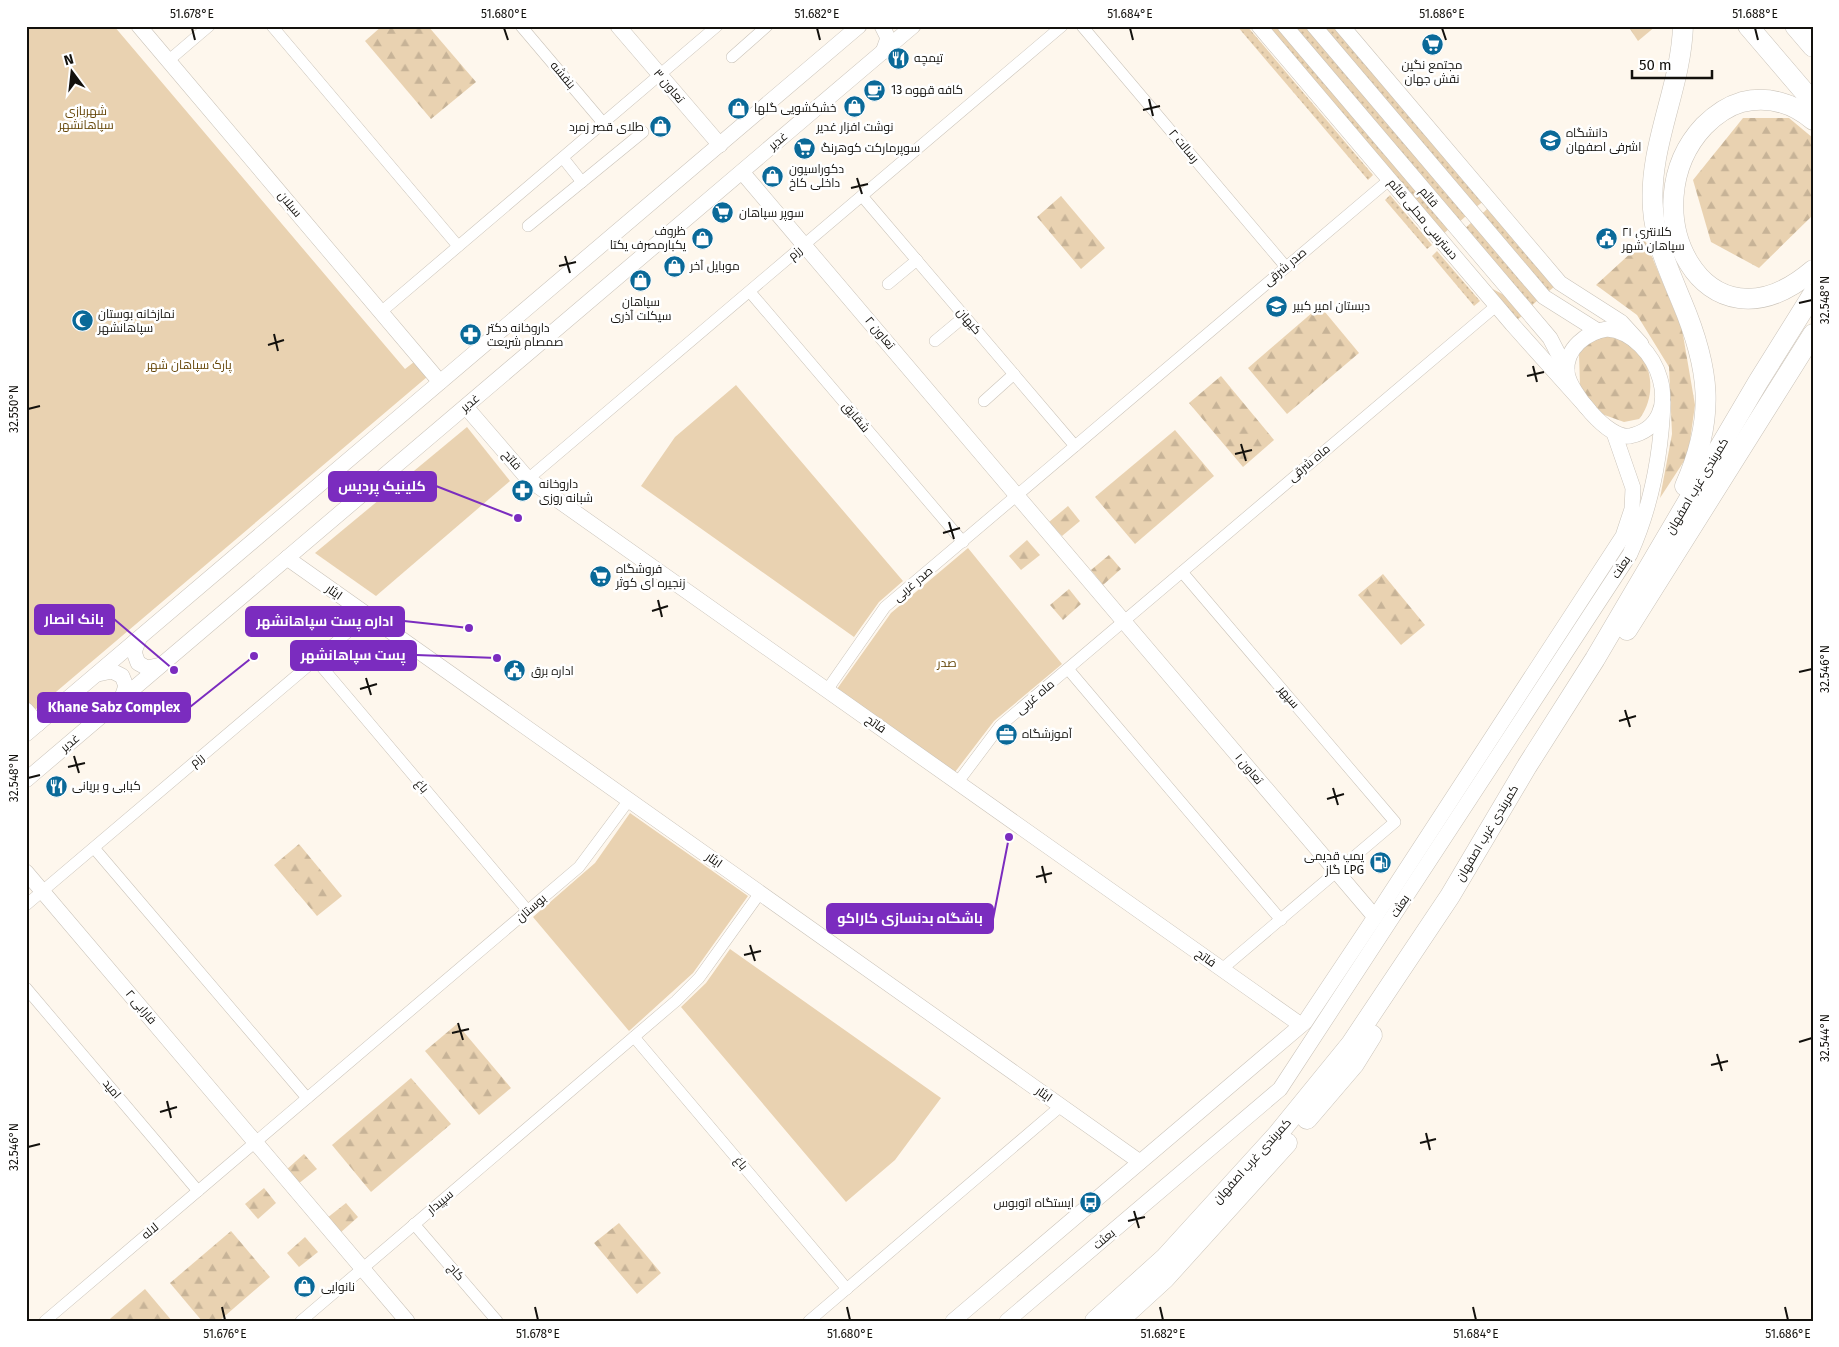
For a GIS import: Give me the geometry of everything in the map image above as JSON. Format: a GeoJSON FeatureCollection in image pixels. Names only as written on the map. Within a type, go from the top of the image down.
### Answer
{"type":"FeatureCollection","features":[{"type":"Feature","properties":{"kind":"highway"},"geometry":{"type":"LineString","coordinates":[[1644,576],[1693,467],[1704,432],[1707,408],[1705,377],[1698,346],[1669,271],[1653,211],[1654,166],[1664,116],[1678,70],[1683,26]]}},
{"type":"Feature","properties":{"kind":"highway"},"geometry":{"type":"LineString","coordinates":[[1748,26],[1813,102]]}},
{"type":"Feature","properties":{"kind":"highway"},"geometry":{"type":"LineString","coordinates":[[1795,26],[1813,47]]}},
{"type":"Feature","properties":{"kind":"highway"},"geometry":{"type":"LineString","coordinates":[[1813,120],[1805,113],[1788,105],[1770,100],[1755,99],[1724,110],[1712,118],[1688,148],[1675,184],[1673,206],[1682,250],[1691,268],[1717,292],[1732,297],[1754,299],[1777,294],[1797,283],[1813,270]]}},
{"type":"Feature","properties":{"kind":"highway","name":"کمربندی غرب اصفهان"},"geometry":{"type":"LineString","coordinates":[[1095,1321],[1172,1250],[1277,1135],[1351,1044],[1450,896],[1644,576],[1758,382],[1813,294]]}},
{"type":"Feature","properties":{"kind":"highway","name":"کمربندی غرب اصفهان"},"geometry":{"type":"LineString","coordinates":[[1118,1321],[1165,1278],[1251,1185],[1354,1064],[1472,883],[1532,782],[1813,334]]}},
{"type":"Feature","properties":{"kind":"main road","name":"سبلان"},"geometry":{"type":"LineString","coordinates":[[139,26],[440,382]]}},
{"type":"Feature","properties":{"kind":"main road","name":"تعاون ۳"},"geometry":{"type":"LineString","coordinates":[[618,26],[720,145]]}},
{"type":"Feature","properties":{"kind":"main road"},"geometry":{"type":"LineString","coordinates":[[26,734],[859,26]]}},
{"type":"Feature","properties":{"kind":"main road"},"geometry":{"type":"LineString","coordinates":[[882,26],[888,38],[886,49],[882,53]]}},
{"type":"Feature","properties":{"kind":"main road","name":"غدیر"},"geometry":{"type":"LineString","coordinates":[[26,780],[914,26]]}},
{"type":"Feature","properties":{"kind":"main road","name":"دسترسی محلی قائم"},"geometry":{"type":"LineString","coordinates":[[1258,26],[1496,306],[1589,410]]}},
{"type":"Feature","properties":{"kind":"main road","name":"قائم"},"geometry":{"type":"LineString","coordinates":[[1285,26],[1550,338],[1567,371]]}},
{"type":"Feature","properties":{"kind":"main road","name":"قائم"},"geometry":{"type":"LineString","coordinates":[[1314,26],[1544,297],[1598,331]]}},
{"type":"Feature","properties":{"kind":"main road"},"geometry":{"type":"LineString","coordinates":[[1342,26],[1560,283],[1622,322],[1640,344],[1662,384],[1663,402],[1656,420],[1641,432],[1625,437],[1614,433],[1589,410],[1574,390],[1567,371],[1570,354],[1575,346],[1589,334],[1598,331],[1616,330],[1626,333],[1640,344]]}},
{"type":"Feature","properties":{"kind":"main road","name":"تعاون ۲"},"geometry":{"type":"LineString","coordinates":[[742,172],[1124,621]]}},
{"type":"Feature","properties":{"kind":"main road"},"geometry":{"type":"LineString","coordinates":[[1453,256],[1514,296]]}},
{"type":"Feature","properties":{"kind":"main road","name":"بعثت"},"geometry":{"type":"LineString","coordinates":[[1007,1321],[1280,1089],[1630,554],[1644,524],[1658,467],[1663,402]]}},
{"type":"Feature","properties":{"kind":"main road","name":"فاتح"},"geometry":{"type":"LineString","coordinates":[[466,407],[528,479],[1301,1025]]}},
{"type":"Feature","properties":{"kind":"main road","name":"بعثت"},"geometry":{"type":"LineString","coordinates":[[953,1321],[1301,1025],[1375,918],[1622,536],[1632,509],[1634,488],[1614,433]]}},
{"type":"Feature","properties":{"kind":"main road","name":"ایثار"},"geometry":{"type":"LineString","coordinates":[[288,558],[1140,1162]]}},
{"type":"Feature","properties":{"kind":"main road","name":"تعاون ۱"},"geometry":{"type":"LineString","coordinates":[[1124,621],[1375,918]]}},
{"type":"Feature","properties":{"kind":"main road"},"geometry":{"type":"LineString","coordinates":[[140,638],[136,642],[134,652],[138,663],[147,668],[163,664]]}},
{"type":"Feature","properties":{"kind":"main road"},"geometry":{"type":"LineString","coordinates":[[97,674],[112,671],[122,676],[126,686],[120,701]]}},
{"type":"Feature","properties":{"kind":"main road"},"geometry":{"type":"LineString","coordinates":[[26,710],[38,724]]}},
{"type":"Feature","properties":{"kind":"main road","name":"فارابی ۲"},"geometry":{"type":"LineString","coordinates":[[26,872],[407,1321]]}},
{"type":"Feature","properties":{"kind":"street"},"geometry":{"type":"LineString","coordinates":[[168,61],[209,26]]}},
{"type":"Feature","properties":{"kind":"street"},"geometry":{"type":"LineString","coordinates":[[272,26],[458,246]]}},
{"type":"Feature","properties":{"kind":"street","name":"بنفشه"},"geometry":{"type":"LineString","coordinates":[[521,26],[604,124]]}},
{"type":"Feature","properties":{"kind":"street"},"geometry":{"type":"LineString","coordinates":[[732,57],[768,26]]}},
{"type":"Feature","properties":{"kind":"street","name":"رزم"},"geometry":{"type":"LineString","coordinates":[[528,479],[1062,26]]}},
{"type":"Feature","properties":{"kind":"street","name":"رسالت ۲"},"geometry":{"type":"LineString","coordinates":[[1082,26],[1286,267]]}},
{"type":"Feature","properties":{"kind":"street"},"geometry":{"type":"LineString","coordinates":[[381,312],[604,124],[713,28]]}},
{"type":"Feature","properties":{"kind":"street"},"geometry":{"type":"LineString","coordinates":[[528,226],[643,132]]}},
{"type":"Feature","properties":{"kind":"street"},"geometry":{"type":"LineString","coordinates":[[563,158],[582,182]]}},
{"type":"Feature","properties":{"kind":"street","name":"صدر شرقی"},"geometry":{"type":"LineString","coordinates":[[1017,495],[1389,180]]}},
{"type":"Feature","properties":{"kind":"street","name":"کیهان"},"geometry":{"type":"LineString","coordinates":[[862,196],[1076,446]]}},
{"type":"Feature","properties":{"kind":"street"},"geometry":{"type":"LineString","coordinates":[[888,284],[917,260]]}},
{"type":"Feature","properties":{"kind":"street","name":"شقایق"},"geometry":{"type":"LineString","coordinates":[[750,292],[963,542]]}},
{"type":"Feature","properties":{"kind":"street","name":"ماه شرقی"},"geometry":{"type":"LineString","coordinates":[[1124,621],[1496,306]]}},
{"type":"Feature","properties":{"kind":"street"},"geometry":{"type":"LineString","coordinates":[[936,341],[965,316]]}},
{"type":"Feature","properties":{"kind":"street"},"geometry":{"type":"LineString","coordinates":[[984,401],[1014,374]]}},
{"type":"Feature","properties":{"kind":"street","name":"صدر غربی"},"geometry":{"type":"LineString","coordinates":[[827,690],[885,607],[1017,495]]}},
{"type":"Feature","properties":{"kind":"street","name":"سپهر"},"geometry":{"type":"LineString","coordinates":[[1182,572],[1395,822],[1336,872]]}},
{"type":"Feature","properties":{"kind":"street","name":"رزم"},"geometry":{"type":"LineString","coordinates":[[26,905],[368,615]]}},
{"type":"Feature","properties":{"kind":"street","name":"ماه غربی"},"geometry":{"type":"LineString","coordinates":[[958,782],[1000,726],[1124,621]]}},
{"type":"Feature","properties":{"kind":"street","name":"باغ"},"geometry":{"type":"LineString","coordinates":[[316,660],[528,911]]}},
{"type":"Feature","properties":{"kind":"street"},"geometry":{"type":"LineString","coordinates":[[1068,670],[1281,920]]}},
{"type":"Feature","properties":{"kind":"street","name":"بوستان"},"geometry":{"type":"LineString","coordinates":[[307,1098],[528,911],[588,857],[629,800]]}},
{"type":"Feature","properties":{"kind":"street"},"geometry":{"type":"LineString","coordinates":[[94,848],[307,1098]]}},
{"type":"Feature","properties":{"kind":"street"},"geometry":{"type":"LineString","coordinates":[[1222,969],[1336,872]]}},
{"type":"Feature","properties":{"kind":"street","name":"سپیدار"},"geometry":{"type":"LineString","coordinates":[[303,1320],[634,1037],[699,978],[760,893]]}},
{"type":"Feature","properties":{"kind":"street","name":"امید"},"geometry":{"type":"LineString","coordinates":[[26,988],[198,1191]]}},
{"type":"Feature","properties":{"kind":"street","name":"باغ"},"geometry":{"type":"LineString","coordinates":[[634,1037],[847,1289]]}},
{"type":"Feature","properties":{"kind":"street","name":"لاله"},"geometry":{"type":"LineString","coordinates":[[45,1321],[307,1098]]}},
{"type":"Feature","properties":{"kind":"street"},"geometry":{"type":"LineString","coordinates":[[809,1321],[1061,1106]]}},
{"type":"Feature","properties":{"kind":"street","name":"کاج"},"geometry":{"type":"LineString","coordinates":[[414,1224],[497,1321]]}},
{"type":"Feature","properties":{"kind":"green space","name":"پارک سپاهان شهر"},"geometry":{"type":"Polygon","coordinates":[[[26,26],[114,26],[405,369],[414,362],[427,377],[30,714],[26,709],[26,26]]]}},
{"type":"Feature","properties":{"kind":"green space"},"geometry":{"type":"Polygon","coordinates":[[[382,26],[428,26],[476,82],[431,119],[365,41],[382,26]]]}},
{"type":"Feature","properties":{"kind":"green space"},"geometry":{"type":"Polygon","coordinates":[[[1237,26],[1247,26],[1373,175],[1368,180],[1237,26]]]}},
{"type":"Feature","properties":{"kind":"green space"},"geometry":{"type":"Polygon","coordinates":[[[1266,26],[1278,26],[1450,228],[1442,235],[1266,26]]]}},
{"type":"Feature","properties":{"kind":"green space"},"geometry":{"type":"Polygon","coordinates":[[[1290,26],[1306,26],[1466,216],[1457,224],[1290,26]]]}},
{"type":"Feature","properties":{"kind":"green space"},"geometry":{"type":"Polygon","coordinates":[[[1323,26],[1335,26],[1484,201],[1476,207],[1323,26]]]}},
{"type":"Feature","properties":{"kind":"green space"},"geometry":{"type":"Polygon","coordinates":[[[1628,26],[1656,26],[1638,41],[1628,26]]]}},
{"type":"Feature","properties":{"kind":"green space"},"geometry":{"type":"Polygon","coordinates":[[[1743,118],[1789,118],[1813,138],[1813,215],[1759,268],[1711,242],[1693,180],[1743,118]]]}},
{"type":"Feature","properties":{"kind":"green space"},"geometry":{"type":"Polygon","coordinates":[[[1390,195],[1432,245],[1427,249],[1385,200],[1390,195]]]}},
{"type":"Feature","properties":{"kind":"green space"},"geometry":{"type":"Polygon","coordinates":[[[1061,196],[1105,248],[1081,269],[1037,217],[1061,196]]]}},
{"type":"Feature","properties":{"kind":"green space"},"geometry":{"type":"Polygon","coordinates":[[[1489,207],[1555,286],[1548,292],[1482,214],[1489,207]]]}},
{"type":"Feature","properties":{"kind":"green space"},"geometry":{"type":"Polygon","coordinates":[[[1472,222],[1538,300],[1529,308],[1463,230],[1472,222]]]}},
{"type":"Feature","properties":{"kind":"green space"},"geometry":{"type":"Polygon","coordinates":[[[1645,240],[1682,329],[1695,405],[1688,455],[1660,498],[1672,434],[1669,367],[1637,315],[1596,285],[1645,240]]]}},
{"type":"Feature","properties":{"kind":"green space"},"geometry":{"type":"Polygon","coordinates":[[[1437,251],[1480,301],[1474,306],[1432,256],[1437,251]]]}},
{"type":"Feature","properties":{"kind":"green space"},"geometry":{"type":"Polygon","coordinates":[[[1485,285],[1508,297],[1523,315],[1516,321],[1485,285]]]}},
{"type":"Feature","properties":{"kind":"green space"},"geometry":{"type":"Polygon","coordinates":[[[1320,306],[1359,353],[1287,414],[1248,368],[1320,306]]]}},
{"type":"Feature","properties":{"kind":"green space"},"geometry":{"type":"Polygon","coordinates":[[[1610,334],[1633,348],[1644,360],[1647,367],[1650,383],[1649,398],[1647,406],[1639,419],[1624,422],[1599,413],[1580,386],[1579,354],[1592,337],[1610,334]]]}},
{"type":"Feature","properties":{"kind":"green space"},"geometry":{"type":"Polygon","coordinates":[[[1221,376],[1274,440],[1243,467],[1189,403],[1221,376]]]}},
{"type":"Feature","properties":{"kind":"green space"},"geometry":{"type":"Polygon","coordinates":[[[736,385],[903,581],[879,602],[854,637],[641,486],[675,437],[736,385]]]}},
{"type":"Feature","properties":{"kind":"green space"},"geometry":{"type":"Polygon","coordinates":[[[467,427],[510,481],[376,596],[315,553],[467,427]]]}},
{"type":"Feature","properties":{"kind":"green space"},"geometry":{"type":"Polygon","coordinates":[[[1175,430],[1214,476],[1135,544],[1095,497],[1175,430]]]}},
{"type":"Feature","properties":{"kind":"green space"},"geometry":{"type":"Polygon","coordinates":[[[1068,506],[1080,521],[1062,536],[1049,522],[1068,506]]]}},
{"type":"Feature","properties":{"kind":"green space"},"geometry":{"type":"Polygon","coordinates":[[[1027,540],[1040,555],[1021,570],[1009,556],[1027,540]]]}},
{"type":"Feature","properties":{"kind":"green space","name":"صدر"},"geometry":{"type":"Polygon","coordinates":[[[968,548],[1062,664],[994,721],[955,772],[837,689],[891,613],[968,548]]]}},
{"type":"Feature","properties":{"kind":"green space"},"geometry":{"type":"Polygon","coordinates":[[[1109,555],[1121,569],[1103,585],[1091,570],[1109,555]]]}},
{"type":"Feature","properties":{"kind":"green space"},"geometry":{"type":"Polygon","coordinates":[[[1383,574],[1425,625],[1401,645],[1358,595],[1383,574]]]}},
{"type":"Feature","properties":{"kind":"green space"},"geometry":{"type":"Polygon","coordinates":[[[1069,589],[1081,604],[1063,620],[1050,605],[1069,589]]]}},
{"type":"Feature","properties":{"kind":"green space"},"geometry":{"type":"Polygon","coordinates":[[[630,813],[748,896],[693,973],[629,1031],[533,917],[595,863],[630,813]]]}},
{"type":"Feature","properties":{"kind":"green space"},"geometry":{"type":"Polygon","coordinates":[[[299,844],[342,896],[317,916],[274,865],[299,844]]]}},
{"type":"Feature","properties":{"kind":"green space"},"geometry":{"type":"Polygon","coordinates":[[[730,949],[941,1098],[895,1160],[846,1202],[681,1007],[706,983],[730,949]]]}},
{"type":"Feature","properties":{"kind":"green space"},"geometry":{"type":"Polygon","coordinates":[[[457,1024],[511,1088],[479,1115],[425,1051],[457,1024]]]}},
{"type":"Feature","properties":{"kind":"green space"},"geometry":{"type":"Polygon","coordinates":[[[411,1078],[451,1124],[371,1192],[332,1145],[411,1078]]]}},
{"type":"Feature","properties":{"kind":"green space"},"geometry":{"type":"Polygon","coordinates":[[[304,1154],[317,1169],[298,1184],[286,1170],[304,1154]]]}},
{"type":"Feature","properties":{"kind":"green space"},"geometry":{"type":"Polygon","coordinates":[[[264,1188],[276,1203],[258,1219],[245,1204],[264,1188]]]}},
{"type":"Feature","properties":{"kind":"green space"},"geometry":{"type":"Polygon","coordinates":[[[346,1203],[358,1217],[340,1233],[327,1218],[346,1203]]]}},
{"type":"Feature","properties":{"kind":"green space"},"geometry":{"type":"Polygon","coordinates":[[[619,1223],[661,1273],[637,1294],[594,1243],[619,1223]]]}},
{"type":"Feature","properties":{"kind":"green space"},"geometry":{"type":"Polygon","coordinates":[[[231,1231],[270,1277],[219,1321],[202,1321],[170,1283],[231,1231]]]}},
{"type":"Feature","properties":{"kind":"green space"},"geometry":{"type":"Polygon","coordinates":[[[305,1237],[318,1252],[299,1267],[287,1253],[305,1237]]]}},
{"type":"Feature","properties":{"kind":"green space"},"geometry":{"type":"Polygon","coordinates":[[[145,1289],[172,1321],[108,1321],[111,1318],[145,1289]]]}},
{"type":"Feature","properties":{"kind":"place","name":"مجتمع نگین نقش جهان"},"geometry":{"type":"Point","coordinates":[1432,44]}},
{"type":"Feature","properties":{"kind":"place","name":"تیمچه"},"geometry":{"type":"Point","coordinates":[898,58]}},
{"type":"Feature","properties":{"kind":"place","name":"کافه قهوه 13"},"geometry":{"type":"Point","coordinates":[875,90]}},
{"type":"Feature","properties":{"kind":"place","name":"نوشت افزار غدیر"},"geometry":{"type":"Point","coordinates":[855,106]}},
{"type":"Feature","properties":{"kind":"place","name":"خشکشویی گلها"},"geometry":{"type":"Point","coordinates":[738,108]}},
{"type":"Feature","properties":{"kind":"place","name":"طلای قصر زمرد"},"geometry":{"type":"Point","coordinates":[660,127]}},
{"type":"Feature","properties":{"kind":"place","name":"دانشگاه اشرفی اصفهان"},"geometry":{"type":"Point","coordinates":[1550,140]}},
{"type":"Feature","properties":{"kind":"place","name":"سوپرمارکت کوهرنگ"},"geometry":{"type":"Point","coordinates":[805,148]}},
{"type":"Feature","properties":{"kind":"place","name":"دکوراسیون داخلی کاخ"},"geometry":{"type":"Point","coordinates":[773,176]}},
{"type":"Feature","properties":{"kind":"place","name":"سوپر سپاهان"},"geometry":{"type":"Point","coordinates":[723,213]}},
{"type":"Feature","properties":{"kind":"place","name":"ظروف یکبارمصرف یکتا"},"geometry":{"type":"Point","coordinates":[702,238]}},
{"type":"Feature","properties":{"kind":"place","name":"کلانتری ۲۱ سپاهان شهر"},"geometry":{"type":"Point","coordinates":[1606,239]}},
{"type":"Feature","properties":{"kind":"place","name":"موبایل آخر"},"geometry":{"type":"Point","coordinates":[674,266]}},
{"type":"Feature","properties":{"kind":"place","name":"سپاهان سیکلت آذری"},"geometry":{"type":"Point","coordinates":[641,281]}},
{"type":"Feature","properties":{"kind":"place","name":"دبستان امیر کبیر"},"geometry":{"type":"Point","coordinates":[1277,306]}},
{"type":"Feature","properties":{"kind":"place","name":"نمازخانه بوستان سپاهانشهر"},"geometry":{"type":"Point","coordinates":[82,321]}},
{"type":"Feature","properties":{"kind":"place","name":"داروخانه دکتر صمصام شریعت"},"geometry":{"type":"Point","coordinates":[471,335]}},
{"type":"Feature","properties":{"kind":"place","name":"داروخانه شبانه روزی"},"geometry":{"type":"Point","coordinates":[523,491]}},
{"type":"Feature","properties":{"kind":"place","name":"کلینیک پردیس"},"geometry":{"type":"Point","coordinates":[518,518]}},
{"type":"Feature","properties":{"kind":"place","name":"فروشگاه زنجیره ای کوثر"},"geometry":{"type":"Point","coordinates":[600,576]}},
{"type":"Feature","properties":{"kind":"place","name":"اداره پست سپاهانشهر"},"geometry":{"type":"Point","coordinates":[469,628]}},
{"type":"Feature","properties":{"kind":"place","name":"Khane Sabz Complex"},"geometry":{"type":"Point","coordinates":[254,656]}},
{"type":"Feature","properties":{"kind":"place","name":"پست سپاهانشهر"},"geometry":{"type":"Point","coordinates":[497,658]}},
{"type":"Feature","properties":{"kind":"place","name":"بانک انصار"},"geometry":{"type":"Point","coordinates":[174,670]}},
{"type":"Feature","properties":{"kind":"place","name":"اداره برق"},"geometry":{"type":"Point","coordinates":[515,671]}},
{"type":"Feature","properties":{"kind":"place","name":"آموزشگاه"},"geometry":{"type":"Point","coordinates":[1006,734]}},
{"type":"Feature","properties":{"kind":"place","name":"کبابی و بریانی"},"geometry":{"type":"Point","coordinates":[56,786]}},
{"type":"Feature","properties":{"kind":"place","name":"باشگاه بدنسازی کاراکو"},"geometry":{"type":"Point","coordinates":[1009,837]}},
{"type":"Feature","properties":{"kind":"place","name":"پمپ قدیمی گاز LPG"},"geometry":{"type":"Point","coordinates":[1380,863]}},
{"type":"Feature","properties":{"kind":"place","name":"ایستگاه اتوبوس"},"geometry":{"type":"Point","coordinates":[1090,1203]}},
{"type":"Feature","properties":{"kind":"place","name":"نانوایی"},"geometry":{"type":"Point","coordinates":[305,1287]}},
{"type":"Feature","properties":{"kind":"park label","name":"شهربازی سپاهانشهر"},"geometry":{"type":"Point","coordinates":[86,118]}}]}
